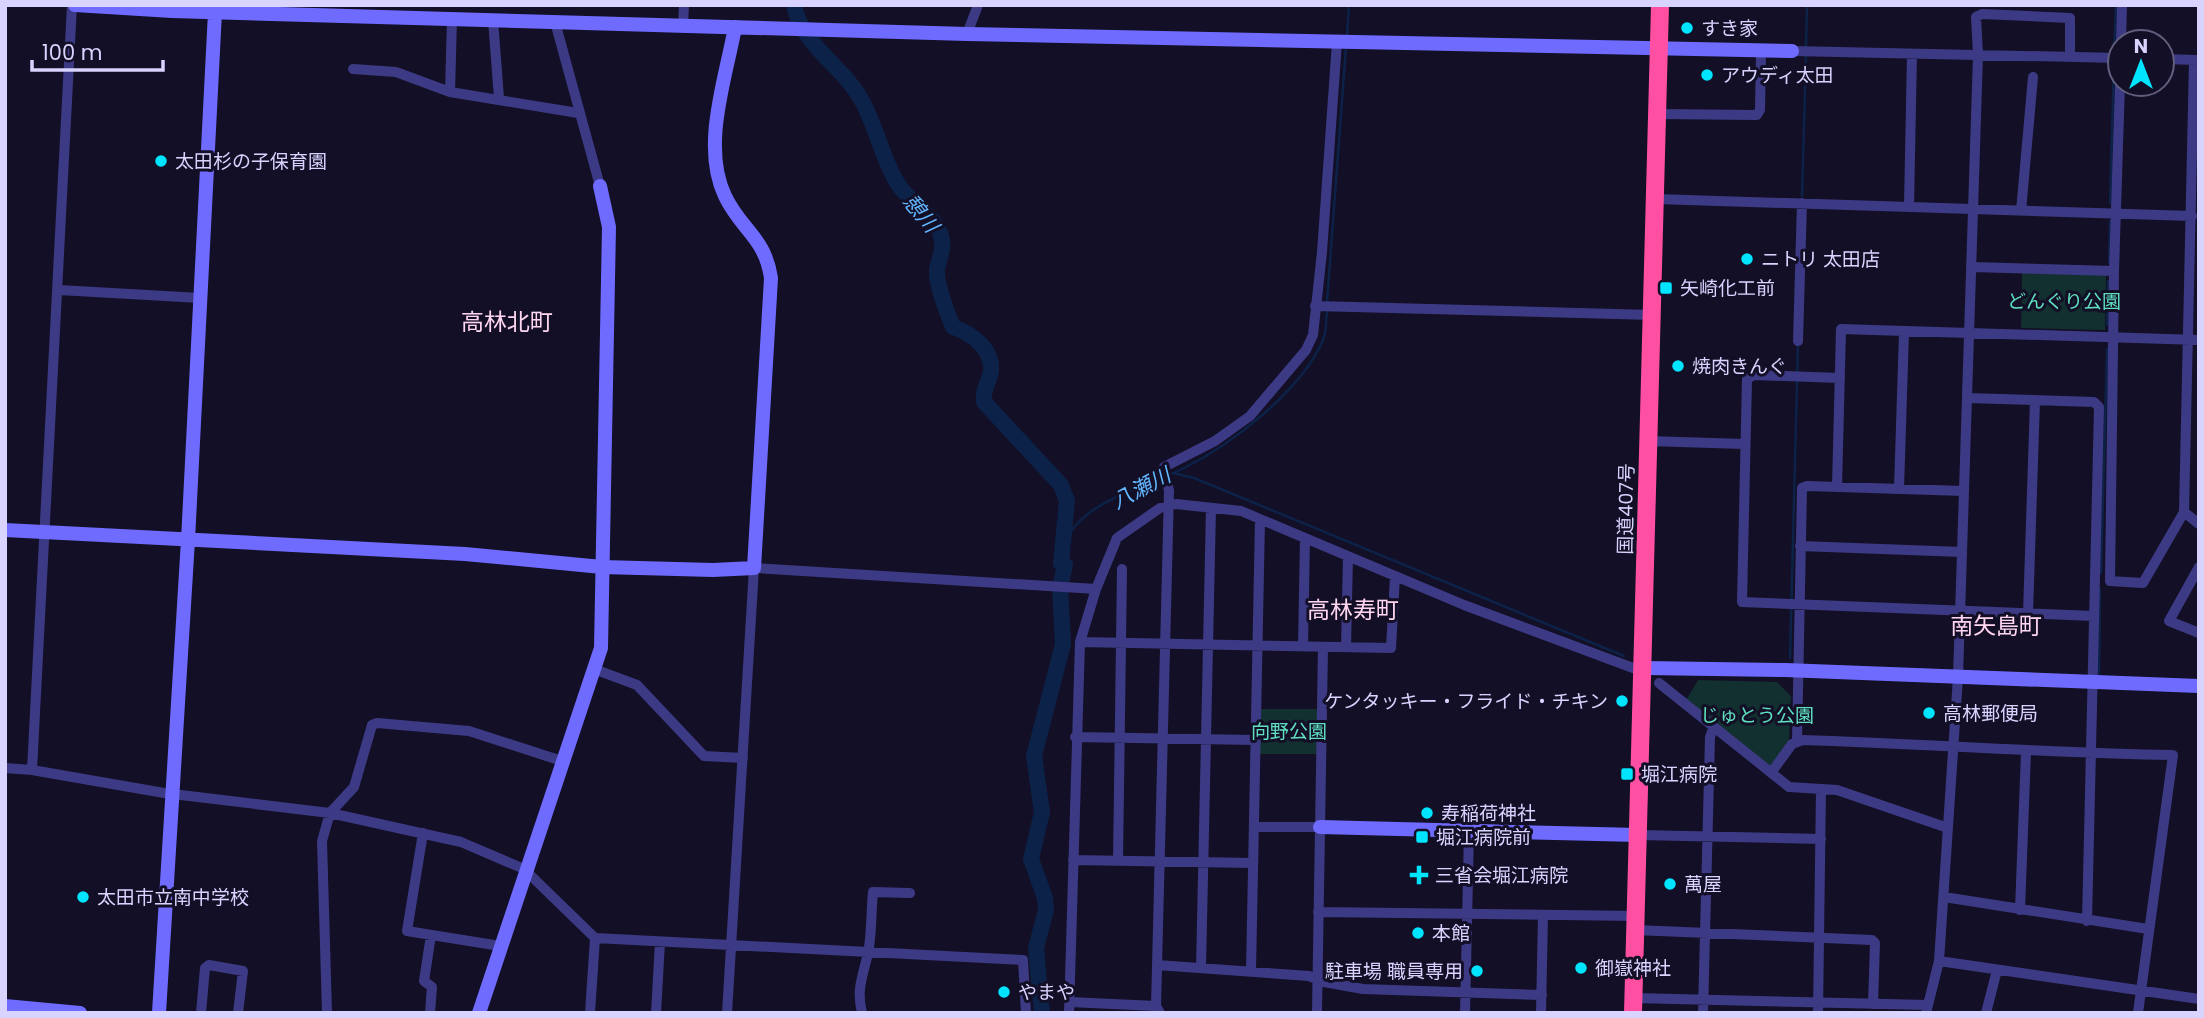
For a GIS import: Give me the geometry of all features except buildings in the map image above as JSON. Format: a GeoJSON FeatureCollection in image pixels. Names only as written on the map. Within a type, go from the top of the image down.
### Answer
{"type":"FeatureCollection","features":[{"type":"Feature","properties":{"kind":"highway","name":"国道407号"},"geometry":{"type":"LineString","coordinates":[[1633,1005],[1645,668],[1648,441],[1660,5]]}},
{"type":"Feature","properties":{"kind":"street"},"geometry":{"type":"LineString","coordinates":[[32,770],[73,5],[355,11],[452,19],[967,34],[2106,58]]}},
{"type":"Feature","properties":{"kind":"street"},"geometry":{"type":"LineString","coordinates":[[479,1013],[524,870],[594,669],[601,639],[609,227],[555,22],[556,5]]}},
{"type":"Feature","properties":{"kind":"street"},"geometry":{"type":"LineString","coordinates":[[683,26],[684,5]]}},
{"type":"Feature","properties":{"kind":"street"},"geometry":{"type":"LineString","coordinates":[[967,34],[978,5]]}},
{"type":"Feature","properties":{"kind":"street"},"geometry":{"type":"LineString","coordinates":[[2121,28],[2122,5]]}},
{"type":"Feature","properties":{"kind":"street"},"geometry":{"type":"LineString","coordinates":[[159,1013],[188,540],[215,9]]}},
{"type":"Feature","properties":{"kind":"street"},"geometry":{"type":"LineString","coordinates":[[1633,1005],[1704,999],[1818,1008],[1873,1004],[1927,1009],[1940,961],[1958,677],[1978,55],[1976,17],[1982,14],[2070,18],[2070,57]]}},
{"type":"Feature","properties":{"kind":"street"},"geometry":{"type":"LineString","coordinates":[[450,92],[452,19]]}},
{"type":"Feature","properties":{"kind":"street"},"geometry":{"type":"LineString","coordinates":[[493,20],[499,98]]}},
{"type":"Feature","properties":{"kind":"street"},"geometry":{"type":"LineString","coordinates":[[727,1013],[771,278],[763,246],[725,196],[715,155],[718,117],[735,27]]}},
{"type":"Feature","properties":{"kind":"street"},"geometry":{"type":"LineString","coordinates":[[1344,42],[1313,335],[1306,350],[1258,408],[1215,441],[1164,467],[1168,504],[1158,1009],[1070,1007],[1075,737],[1080,642],[1096,589],[1121,532],[1168,504],[1241,511],[1395,576],[1621,663],[1645,668],[1797,670],[2199,686]]}},
{"type":"Feature","properties":{"kind":"street"},"geometry":{"type":"LineString","coordinates":[[1658,114],[1757,115],[1760,110],[1761,51]]}},
{"type":"Feature","properties":{"kind":"street"},"geometry":{"type":"LineString","coordinates":[[1909,206],[1912,54]]}},
{"type":"Feature","properties":{"kind":"street"},"geometry":{"type":"LineString","coordinates":[[2094,581],[2144,583],[2184,512],[2187,340],[2196,168],[2196,60],[2176,59]]}},
{"type":"Feature","properties":{"kind":"street"},"geometry":{"type":"LineString","coordinates":[[353,69],[396,72],[450,92],[579,113]]}},
{"type":"Feature","properties":{"kind":"street"},"geometry":{"type":"LineString","coordinates":[[2021,211],[2033,77]]}},
{"type":"Feature","properties":{"kind":"street"},"geometry":{"type":"LineString","coordinates":[[2110,581],[2114,271],[2120,98]]}},
{"type":"Feature","properties":{"kind":"street"},"geometry":{"type":"LineString","coordinates":[[1656,199],[2192,216]]}},
{"type":"Feature","properties":{"kind":"street"},"geometry":{"type":"LineString","coordinates":[[1798,341],[1802,203]]}},
{"type":"Feature","properties":{"kind":"street"},"geometry":{"type":"LineString","coordinates":[[1971,267],[2114,271]]}},
{"type":"Feature","properties":{"kind":"street"},"geometry":{"type":"LineString","coordinates":[[59,290],[201,298]]}},
{"type":"Feature","properties":{"kind":"street"},"geometry":{"type":"LineString","coordinates":[[1317,306],[1653,315]]}},
{"type":"Feature","properties":{"kind":"street"},"geometry":{"type":"LineString","coordinates":[[1837,487],[1841,329],[2199,340]]}},
{"type":"Feature","properties":{"kind":"street"},"geometry":{"type":"LineString","coordinates":[[1899,489],[1904,332]]}},
{"type":"Feature","properties":{"kind":"street"},"geometry":{"type":"LineString","coordinates":[[1840,378],[1750,376],[1746,384],[1740,599],[1747,604],[2094,616]]}},
{"type":"Feature","properties":{"kind":"street"},"geometry":{"type":"LineString","coordinates":[[1967,398],[2094,402],[2099,407],[2087,920]]}},
{"type":"Feature","properties":{"kind":"street"},"geometry":{"type":"LineString","coordinates":[[2028,614],[2035,400]]}},
{"type":"Feature","properties":{"kind":"street"},"geometry":{"type":"LineString","coordinates":[[1648,441],[1744,444]]}},
{"type":"Feature","properties":{"kind":"street"},"geometry":{"type":"LineString","coordinates":[[1771,773],[1797,741],[1802,488],[1964,491]]}},
{"type":"Feature","properties":{"kind":"street"},"geometry":{"type":"LineString","coordinates":[[1201,968],[1211,508]]}},
{"type":"Feature","properties":{"kind":"street"},"geometry":{"type":"LineString","coordinates":[[2184,512],[2199,524]]}},
{"type":"Feature","properties":{"kind":"street"},"geometry":{"type":"LineString","coordinates":[[1251,971],[1260,519]]}},
{"type":"Feature","properties":{"kind":"street"},"geometry":{"type":"LineString","coordinates":[[5,530],[465,554],[602,568],[754,568],[1096,589]]}},
{"type":"Feature","properties":{"kind":"street"},"geometry":{"type":"LineString","coordinates":[[1303,646],[1306,538]]}},
{"type":"Feature","properties":{"kind":"street"},"geometry":{"type":"LineString","coordinates":[[1800,546],[1962,552]]}},
{"type":"Feature","properties":{"kind":"street"},"geometry":{"type":"LineString","coordinates":[[1346,647],[1348,556]]}},
{"type":"Feature","properties":{"kind":"street"},"geometry":{"type":"LineString","coordinates":[[2199,567],[2169,621],[2199,633]]}},
{"type":"Feature","properties":{"kind":"street"},"geometry":{"type":"LineString","coordinates":[[1118,861],[1122,569]]}},
{"type":"Feature","properties":{"kind":"street"},"geometry":{"type":"LineString","coordinates":[[1080,642],[1391,648],[1395,576]]}},
{"type":"Feature","properties":{"kind":"street"},"geometry":{"type":"LineString","coordinates":[[1317,1013],[1323,647]]}},
{"type":"Feature","properties":{"kind":"street"},"geometry":{"type":"LineString","coordinates":[[594,669],[637,685],[704,756],[743,758]]}},
{"type":"Feature","properties":{"kind":"street"},"geometry":{"type":"LineString","coordinates":[[1659,683],[1713,729],[1795,789],[1837,790],[1948,828]]}},
{"type":"Feature","properties":{"kind":"street"},"geometry":{"type":"LineString","coordinates":[[327,1013],[322,841],[330,813],[354,787],[374,723],[468,731],[562,761]]}},
{"type":"Feature","properties":{"kind":"street"},"geometry":{"type":"LineString","coordinates":[[1703,1013],[1713,729]]}},
{"type":"Feature","properties":{"kind":"street"},"geometry":{"type":"LineString","coordinates":[[1075,737],[1256,740]]}},
{"type":"Feature","properties":{"kind":"street"},"geometry":{"type":"LineString","coordinates":[[1797,741],[1953,745],[2026,752],[2174,755],[2138,1013]]}},
{"type":"Feature","properties":{"kind":"street"},"geometry":{"type":"LineString","coordinates":[[2020,909],[2026,752]]}},
{"type":"Feature","properties":{"kind":"street"},"geometry":{"type":"LineString","coordinates":[[5,768],[330,813],[461,842],[524,870],[595,938],[1023,960],[1026,1013]]}},
{"type":"Feature","properties":{"kind":"street"},"geometry":{"type":"LineString","coordinates":[[1818,1008],[1821,789]]}},
{"type":"Feature","properties":{"kind":"street"},"geometry":{"type":"LineString","coordinates":[[1254,827],[1821,839]]}},
{"type":"Feature","properties":{"kind":"street"},"geometry":{"type":"LineString","coordinates":[[1465,1013],[1469,831]]}},
{"type":"Feature","properties":{"kind":"street"},"geometry":{"type":"LineString","coordinates":[[423,833],[407,931],[500,946]]}},
{"type":"Feature","properties":{"kind":"street"},"geometry":{"type":"LineString","coordinates":[[1073,860],[1253,863]]}},
{"type":"Feature","properties":{"kind":"street"},"geometry":{"type":"LineString","coordinates":[[862,1013],[858,996],[859,980],[868,953],[873,892],[909,893]]}},
{"type":"Feature","properties":{"kind":"street"},"geometry":{"type":"LineString","coordinates":[[1944,897],[2148,929]]}},
{"type":"Feature","properties":{"kind":"street"},"geometry":{"type":"LineString","coordinates":[[1318,912],[1544,915],[1705,932],[1872,940],[1875,943],[1873,1004]]}},
{"type":"Feature","properties":{"kind":"street"},"geometry":{"type":"LineString","coordinates":[[1541,1013],[1544,915]]}},
{"type":"Feature","properties":{"kind":"street"},"geometry":{"type":"LineString","coordinates":[[430,1013],[432,987],[424,981],[431,935]]}},
{"type":"Feature","properties":{"kind":"street"},"geometry":{"type":"LineString","coordinates":[[590,1013],[595,938]]}},
{"type":"Feature","properties":{"kind":"street"},"geometry":{"type":"LineString","coordinates":[[656,1013],[660,942]]}},
{"type":"Feature","properties":{"kind":"street"},"geometry":{"type":"LineString","coordinates":[[1940,961],[2199,999]]}},
{"type":"Feature","properties":{"kind":"street"},"geometry":{"type":"LineString","coordinates":[[201,1013],[205,968],[209,965],[243,971],[239,1013]]}},
{"type":"Feature","properties":{"kind":"street"},"geometry":{"type":"LineString","coordinates":[[1157,965],[1251,971],[1317,979],[1363,989],[1542,995]]}},
{"type":"Feature","properties":{"kind":"street"},"geometry":{"type":"LineString","coordinates":[[1986,1013],[1997,970]]}},
{"type":"Feature","properties":{"kind":"street"},"geometry":{"type":"LineString","coordinates":[[5,1006],[80,1013]]}},
{"type":"Feature","properties":{"kind":"green space","name":"どんぐり公園"},"geometry":{"type":"Polygon","coordinates":[[[2022,273],[2106,275],[2105,330],[2021,328],[2022,273]]]}},
{"type":"Feature","properties":{"kind":"green space","name":"じゅとう公園"},"geometry":{"type":"Polygon","coordinates":[[[1698,680],[1777,682],[1791,696],[1789,741],[1771,765],[1767,766],[1686,700],[1698,680]]]}},
{"type":"Feature","properties":{"kind":"green space","name":"向野公園"},"geometry":{"type":"Polygon","coordinates":[[[1259,709],[1318,709],[1318,754],[1259,754],[1259,709]]]}},
{"type":"Feature","properties":{"kind":"waterway","name":"憩川"},"geometry":{"type":"LineString","coordinates":[[794,5],[810,39],[845,77],[860,98],[898,184],[937,226],[942,238],[937,270],[938,283],[953,327],[979,342],[990,362],[991,370],[984,402],[1061,485],[1067,501],[1061,563],[1065,565],[1060,588],[1063,644],[1034,756],[1042,812],[1031,859],[1045,898],[1046,910],[1036,948],[1042,1013]]}},
{"type":"Feature","properties":{"kind":"waterway","name":"八瀬川"},"geometry":{"type":"LineString","coordinates":[[1347,37],[1349,5]]}},
{"type":"Feature","properties":{"kind":"waterway"},"geometry":{"type":"LineString","coordinates":[[1806,47],[1807,5]]}},
{"type":"Feature","properties":{"kind":"waterway"},"geometry":{"type":"LineString","coordinates":[[2115,28],[2116,5]]}},
{"type":"Feature","properties":{"kind":"waterway","name":"八瀬川"},"geometry":{"type":"LineString","coordinates":[[1327,302],[1346,47]]}},
{"type":"Feature","properties":{"kind":"waterway"},"geometry":{"type":"LineString","coordinates":[[1802,196],[1806,54]]}},
{"type":"Feature","properties":{"kind":"waterway"},"geometry":{"type":"LineString","coordinates":[[2110,203],[2113,98]]}},
{"type":"Feature","properties":{"kind":"waterway"},"geometry":{"type":"LineString","coordinates":[[2109,263],[2110,221]]}},
{"type":"Feature","properties":{"kind":"waterway"},"geometry":{"type":"LineString","coordinates":[[2107,325],[2108,281]]}},
{"type":"Feature","properties":{"kind":"waterway","name":"八瀬川"},"geometry":{"type":"LineString","coordinates":[[1065,565],[1070,534],[1086,515],[1112,499],[1203,458],[1243,431],[1282,396],[1313,359],[1323,340],[1327,309]]}},
{"type":"Feature","properties":{"kind":"waterway"},"geometry":{"type":"LineString","coordinates":[[1790,658],[1798,343]]}},
{"type":"Feature","properties":{"kind":"waterway"},"geometry":{"type":"LineString","coordinates":[[2101,573],[2107,349]]}},
{"type":"Feature","properties":{"kind":"waterway"},"geometry":{"type":"LineString","coordinates":[[1173,473],[1194,478],[1624,656]]}},
{"type":"Feature","properties":{"kind":"waterway"},"geometry":{"type":"LineString","coordinates":[[2099,677],[2100,590]]}},
{"type":"Feature","properties":{"kind":"place","name":"すき家"},"geometry":{"type":"Point","coordinates":[1687,28]}},
{"type":"Feature","properties":{"kind":"place","name":"アウディ太田"},"geometry":{"type":"Point","coordinates":[1707,75]}},
{"type":"Feature","properties":{"kind":"place","name":"太田杉の子保育園"},"geometry":{"type":"Point","coordinates":[161,161]}},
{"type":"Feature","properties":{"kind":"place","name":"ニトリ 太田店"},"geometry":{"type":"Point","coordinates":[1747,259]}},
{"type":"Feature","properties":{"kind":"place","name":"矢崎化工前"},"geometry":{"type":"Point","coordinates":[1666,288]}},
{"type":"Feature","properties":{"kind":"place","name":"焼肉きんぐ"},"geometry":{"type":"Point","coordinates":[1678,366]}},
{"type":"Feature","properties":{"kind":"place","name":"ケンタッキー・フライド・チキン"},"geometry":{"type":"Point","coordinates":[1622,701]}},
{"type":"Feature","properties":{"kind":"place","name":"高林郵便局"},"geometry":{"type":"Point","coordinates":[1929,713]}},
{"type":"Feature","properties":{"kind":"place","name":"堀江病院"},"geometry":{"type":"Point","coordinates":[1627,774]}},
{"type":"Feature","properties":{"kind":"place","name":"寿稲荷神社"},"geometry":{"type":"Point","coordinates":[1427,813]}},
{"type":"Feature","properties":{"kind":"place","name":"堀江病院前"},"geometry":{"type":"Point","coordinates":[1422,837]}},
{"type":"Feature","properties":{"kind":"place","name":"三省会堀江病院"},"geometry":{"type":"Point","coordinates":[1419,875]}},
{"type":"Feature","properties":{"kind":"place","name":"萬屋"},"geometry":{"type":"Point","coordinates":[1670,884]}},
{"type":"Feature","properties":{"kind":"place","name":"太田市立南中学校"},"geometry":{"type":"Point","coordinates":[83,897]}},
{"type":"Feature","properties":{"kind":"place","name":"本館"},"geometry":{"type":"Point","coordinates":[1418,933]}},
{"type":"Feature","properties":{"kind":"place","name":"御嶽神社"},"geometry":{"type":"Point","coordinates":[1581,968]}},
{"type":"Feature","properties":{"kind":"place","name":"駐車場 職員専用"},"geometry":{"type":"Point","coordinates":[1477,971]}},
{"type":"Feature","properties":{"kind":"place","name":"やまや"},"geometry":{"type":"Point","coordinates":[1004,992]}},
{"type":"Feature","properties":{"kind":"district","name":"高林北町"},"geometry":{"type":"Point","coordinates":[507,322]}},
{"type":"Feature","properties":{"kind":"district","name":"高林寿町"},"geometry":{"type":"Point","coordinates":[1353,610]}},
{"type":"Feature","properties":{"kind":"district","name":"南矢島町"},"geometry":{"type":"Point","coordinates":[1996,626]}}]}
